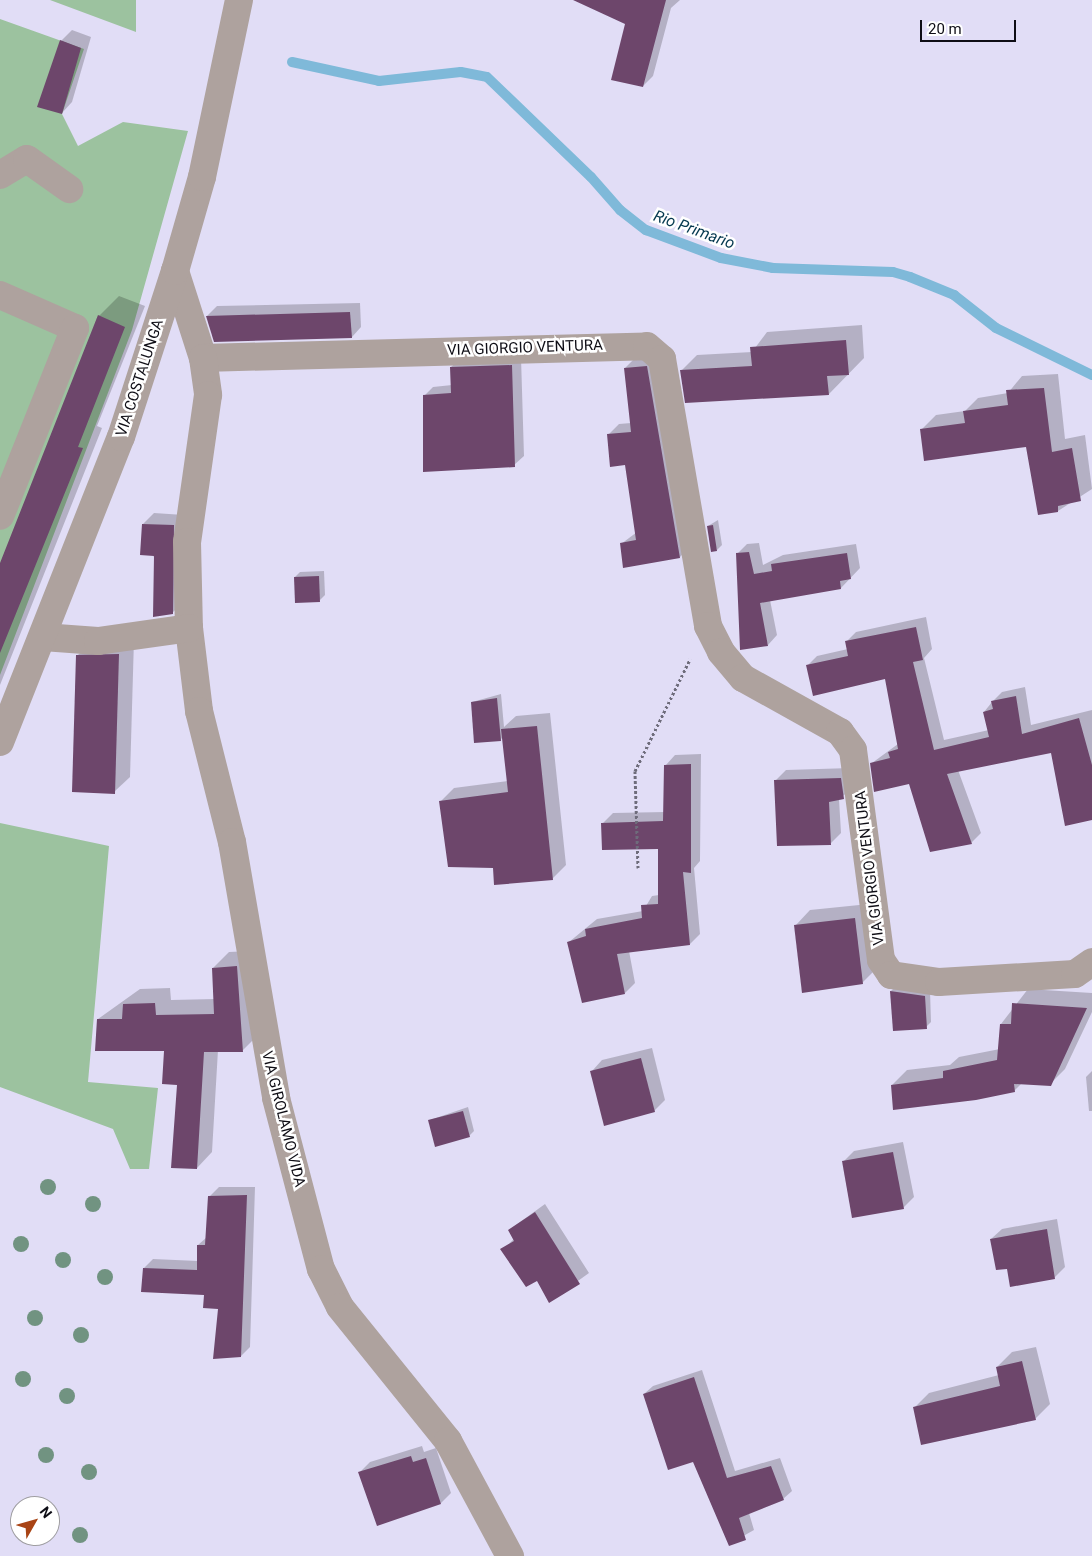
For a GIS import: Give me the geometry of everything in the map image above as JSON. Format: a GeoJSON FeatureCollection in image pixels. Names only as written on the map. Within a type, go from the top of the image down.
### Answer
{"type":"FeatureCollection","features":[{"type":"Feature","properties":{"kind":"street","name":"VIA COSTALUNGA"},"geometry":{"type":"LineString","coordinates":[[0,742],[121,437],[175,271],[202,177],[239,0]]}},
{"type":"Feature","properties":{"kind":"street"},"geometry":{"type":"LineString","coordinates":[[0,174],[27,159],[69,189]]}},
{"type":"Feature","properties":{"kind":"street"},"geometry":{"type":"LineString","coordinates":[[175,271],[203,358]]}},
{"type":"Feature","properties":{"kind":"street"},"geometry":{"type":"LineString","coordinates":[[0,295],[75,328],[0,516]]}},
{"type":"Feature","properties":{"kind":"street","name":"VIA GIORGIO VENTURA"},"geometry":{"type":"LineString","coordinates":[[203,358],[647,346],[662,359],[708,626],[720,652],[743,678],[840,732],[853,750],[881,960],[891,975],[939,982],[1075,974],[1092,962]]}},
{"type":"Feature","properties":{"kind":"street","name":"VIA GIROLAMO VIDA"},"geometry":{"type":"LineString","coordinates":[[203,358],[208,395],[187,542],[189,628],[199,711],[232,842],[276,1098],[321,1269],[340,1306],[448,1441],[510,1556]]}},
{"type":"Feature","properties":{"kind":"street"},"geometry":{"type":"LineString","coordinates":[[43,637],[98,641],[189,628]]}},
{"type":"Feature","properties":{"kind":"path"},"geometry":{"type":"LineString","coordinates":[[638,868],[635,772],[708,626]]}},
{"type":"Feature","properties":{"kind":"green space"},"geometry":{"type":"Polygon","coordinates":[[[50,0],[136,0],[136,32],[50,0]]]}},
{"type":"Feature","properties":{"kind":"green space"},"geometry":{"type":"Polygon","coordinates":[[[0,19],[84,49],[62,114],[78,146],[123,122],[188,131],[132,330],[0,675],[0,19]]]}},
{"type":"Feature","properties":{"kind":"green space"},"geometry":{"type":"Polygon","coordinates":[[[0,823],[109,846],[88,1082],[158,1088],[149,1169],[130,1169],[113,1129],[0,1087],[0,823]]]}},
{"type":"Feature","properties":{"kind":"building"},"geometry":{"type":"Polygon","coordinates":[[[573,0],[666,0],[643,87],[611,80],[625,24],[573,0]]]}},
{"type":"Feature","properties":{"kind":"building"},"geometry":{"type":"Polygon","coordinates":[[[60,40],[81,48],[62,114],[37,107],[60,40]]]}},
{"type":"Feature","properties":{"kind":"building"},"geometry":{"type":"Polygon","coordinates":[[[350,312],[352,338],[214,342],[206,316],[350,312]]]}},
{"type":"Feature","properties":{"kind":"building"},"geometry":{"type":"Polygon","coordinates":[[[98,315],[125,327],[78,447],[83,448],[0,653],[0,563],[98,315]]]}},
{"type":"Feature","properties":{"kind":"building"},"geometry":{"type":"Polygon","coordinates":[[[846,340],[849,375],[827,376],[829,395],[685,403],[680,370],[752,366],[750,347],[846,340]]]}},
{"type":"Feature","properties":{"kind":"building"},"geometry":{"type":"Polygon","coordinates":[[[512,365],[515,467],[423,472],[423,395],[451,393],[450,367],[512,365]]]}},
{"type":"Feature","properties":{"kind":"building"},"geometry":{"type":"Polygon","coordinates":[[[647,366],[680,558],[623,568],[620,543],[636,540],[625,465],[610,467],[607,434],[631,432],[624,368],[647,366]]]}},
{"type":"Feature","properties":{"kind":"building"},"geometry":{"type":"Polygon","coordinates":[[[1044,388],[1052,452],[1072,448],[1081,501],[1058,506],[1058,512],[1038,515],[1026,447],[924,461],[920,429],[965,423],[963,411],[1008,405],[1006,390],[1044,388]]]}},
{"type":"Feature","properties":{"kind":"building"},"geometry":{"type":"Polygon","coordinates":[[[142,524],[174,525],[173,614],[153,617],[154,556],[140,555],[142,524]]]}},
{"type":"Feature","properties":{"kind":"building"},"geometry":{"type":"Polygon","coordinates":[[[713,525],[717,551],[711,552],[707,526],[713,525]]]}},
{"type":"Feature","properties":{"kind":"building"},"geometry":{"type":"Polygon","coordinates":[[[749,552],[754,574],[772,571],[771,564],[847,553],[851,579],[840,581],[841,589],[760,603],[768,646],[740,650],[736,553],[749,552]]]}},
{"type":"Feature","properties":{"kind":"building"},"geometry":{"type":"Polygon","coordinates":[[[319,576],[320,602],[295,603],[294,577],[319,576]]]}},
{"type":"Feature","properties":{"kind":"building"},"geometry":{"type":"Polygon","coordinates":[[[916,627],[923,660],[913,662],[934,750],[989,737],[983,712],[993,709],[991,701],[1016,696],[1022,734],[1079,718],[1092,765],[1092,820],[1065,826],[1051,753],[947,774],[972,844],[930,852],[909,784],[874,792],[870,763],[890,758],[888,752],[898,749],[885,679],[813,696],[806,665],[848,656],[845,641],[916,627]]]}},
{"type":"Feature","properties":{"kind":"building"},"geometry":{"type":"Polygon","coordinates":[[[119,654],[115,794],[72,792],[76,655],[119,654]]]}},
{"type":"Feature","properties":{"kind":"building"},"geometry":{"type":"Polygon","coordinates":[[[497,698],[501,741],[474,743],[471,702],[497,698]]]}},
{"type":"Feature","properties":{"kind":"building"},"geometry":{"type":"Polygon","coordinates":[[[537,726],[553,880],[494,885],[493,868],[448,867],[439,801],[508,792],[501,729],[537,726]]]}},
{"type":"Feature","properties":{"kind":"building"},"geometry":{"type":"Polygon","coordinates":[[[691,764],[691,873],[683,872],[690,945],[617,954],[625,994],[582,1003],[567,942],[586,936],[585,929],[642,918],[641,905],[658,904],[658,849],[602,850],[601,823],[663,821],[664,765],[691,764]]]}},
{"type":"Feature","properties":{"kind":"building"},"geometry":{"type":"Polygon","coordinates":[[[841,778],[844,799],[829,802],[831,845],[777,846],[774,780],[841,778]]]}},
{"type":"Feature","properties":{"kind":"building"},"geometry":{"type":"Polygon","coordinates":[[[855,918],[863,984],[802,993],[794,925],[855,918]]]}},
{"type":"Feature","properties":{"kind":"building"},"geometry":{"type":"Polygon","coordinates":[[[237,966],[243,1052],[204,1052],[197,1169],[171,1168],[177,1085],[162,1084],[164,1051],[95,1051],[97,1019],[122,1019],[123,1004],[155,1003],[156,1015],[214,1014],[212,968],[237,966]]]}},
{"type":"Feature","properties":{"kind":"building"},"geometry":{"type":"Polygon","coordinates":[[[890,991],[925,996],[927,1029],[893,1031],[890,991]]]}},
{"type":"Feature","properties":{"kind":"building"},"geometry":{"type":"Polygon","coordinates":[[[1012,1003],[1087,1008],[1051,1086],[1014,1084],[1015,1092],[976,1100],[893,1110],[891,1085],[943,1078],[943,1071],[997,1060],[1000,1024],[1011,1024],[1012,1003]]]}},
{"type":"Feature","properties":{"kind":"building"},"geometry":{"type":"Polygon","coordinates":[[[641,1058],[655,1112],[604,1126],[590,1071],[641,1058]]]}},
{"type":"Feature","properties":{"kind":"building"},"geometry":{"type":"Polygon","coordinates":[[[463,1111],[470,1137],[435,1147],[428,1120],[463,1111]]]}},
{"type":"Feature","properties":{"kind":"building"},"geometry":{"type":"Polygon","coordinates":[[[893,1152],[904,1209],[852,1218],[842,1161],[893,1152]]]}},
{"type":"Feature","properties":{"kind":"building"},"geometry":{"type":"Polygon","coordinates":[[[247,1195],[241,1357],[213,1359],[218,1309],[203,1308],[204,1295],[141,1292],[143,1268],[197,1270],[197,1245],[205,1245],[208,1196],[247,1195]]]}},
{"type":"Feature","properties":{"kind":"building"},"geometry":{"type":"Polygon","coordinates":[[[535,1212],[580,1284],[549,1303],[537,1281],[526,1287],[500,1249],[514,1241],[508,1230],[535,1212]]]}},
{"type":"Feature","properties":{"kind":"building"},"geometry":{"type":"Polygon","coordinates":[[[1047,1229],[1055,1279],[1010,1287],[1007,1269],[996,1270],[990,1239],[1047,1229]]]}},
{"type":"Feature","properties":{"kind":"building"},"geometry":{"type":"Polygon","coordinates":[[[1022,1361],[1036,1420],[921,1445],[913,1407],[1000,1386],[996,1367],[1022,1361]]]}},
{"type":"Feature","properties":{"kind":"building"},"geometry":{"type":"Polygon","coordinates":[[[694,1377],[727,1478],[771,1466],[784,1500],[739,1518],[746,1540],[729,1546],[693,1462],[668,1470],[643,1394],[694,1377]]]}},
{"type":"Feature","properties":{"kind":"building"},"geometry":{"type":"Polygon","coordinates":[[[411,1456],[413,1462],[426,1458],[441,1504],[377,1526],[358,1472],[411,1456]]]}},
{"type":"Feature","properties":{"kind":"waterway","name":"Rio Primario"},"geometry":{"type":"LineString","coordinates":[[292,62],[379,81],[461,72],[487,77],[591,177],[620,210],[646,230],[721,258],[773,268],[893,272],[910,277],[954,295],[996,328],[1092,375]]}}]}
